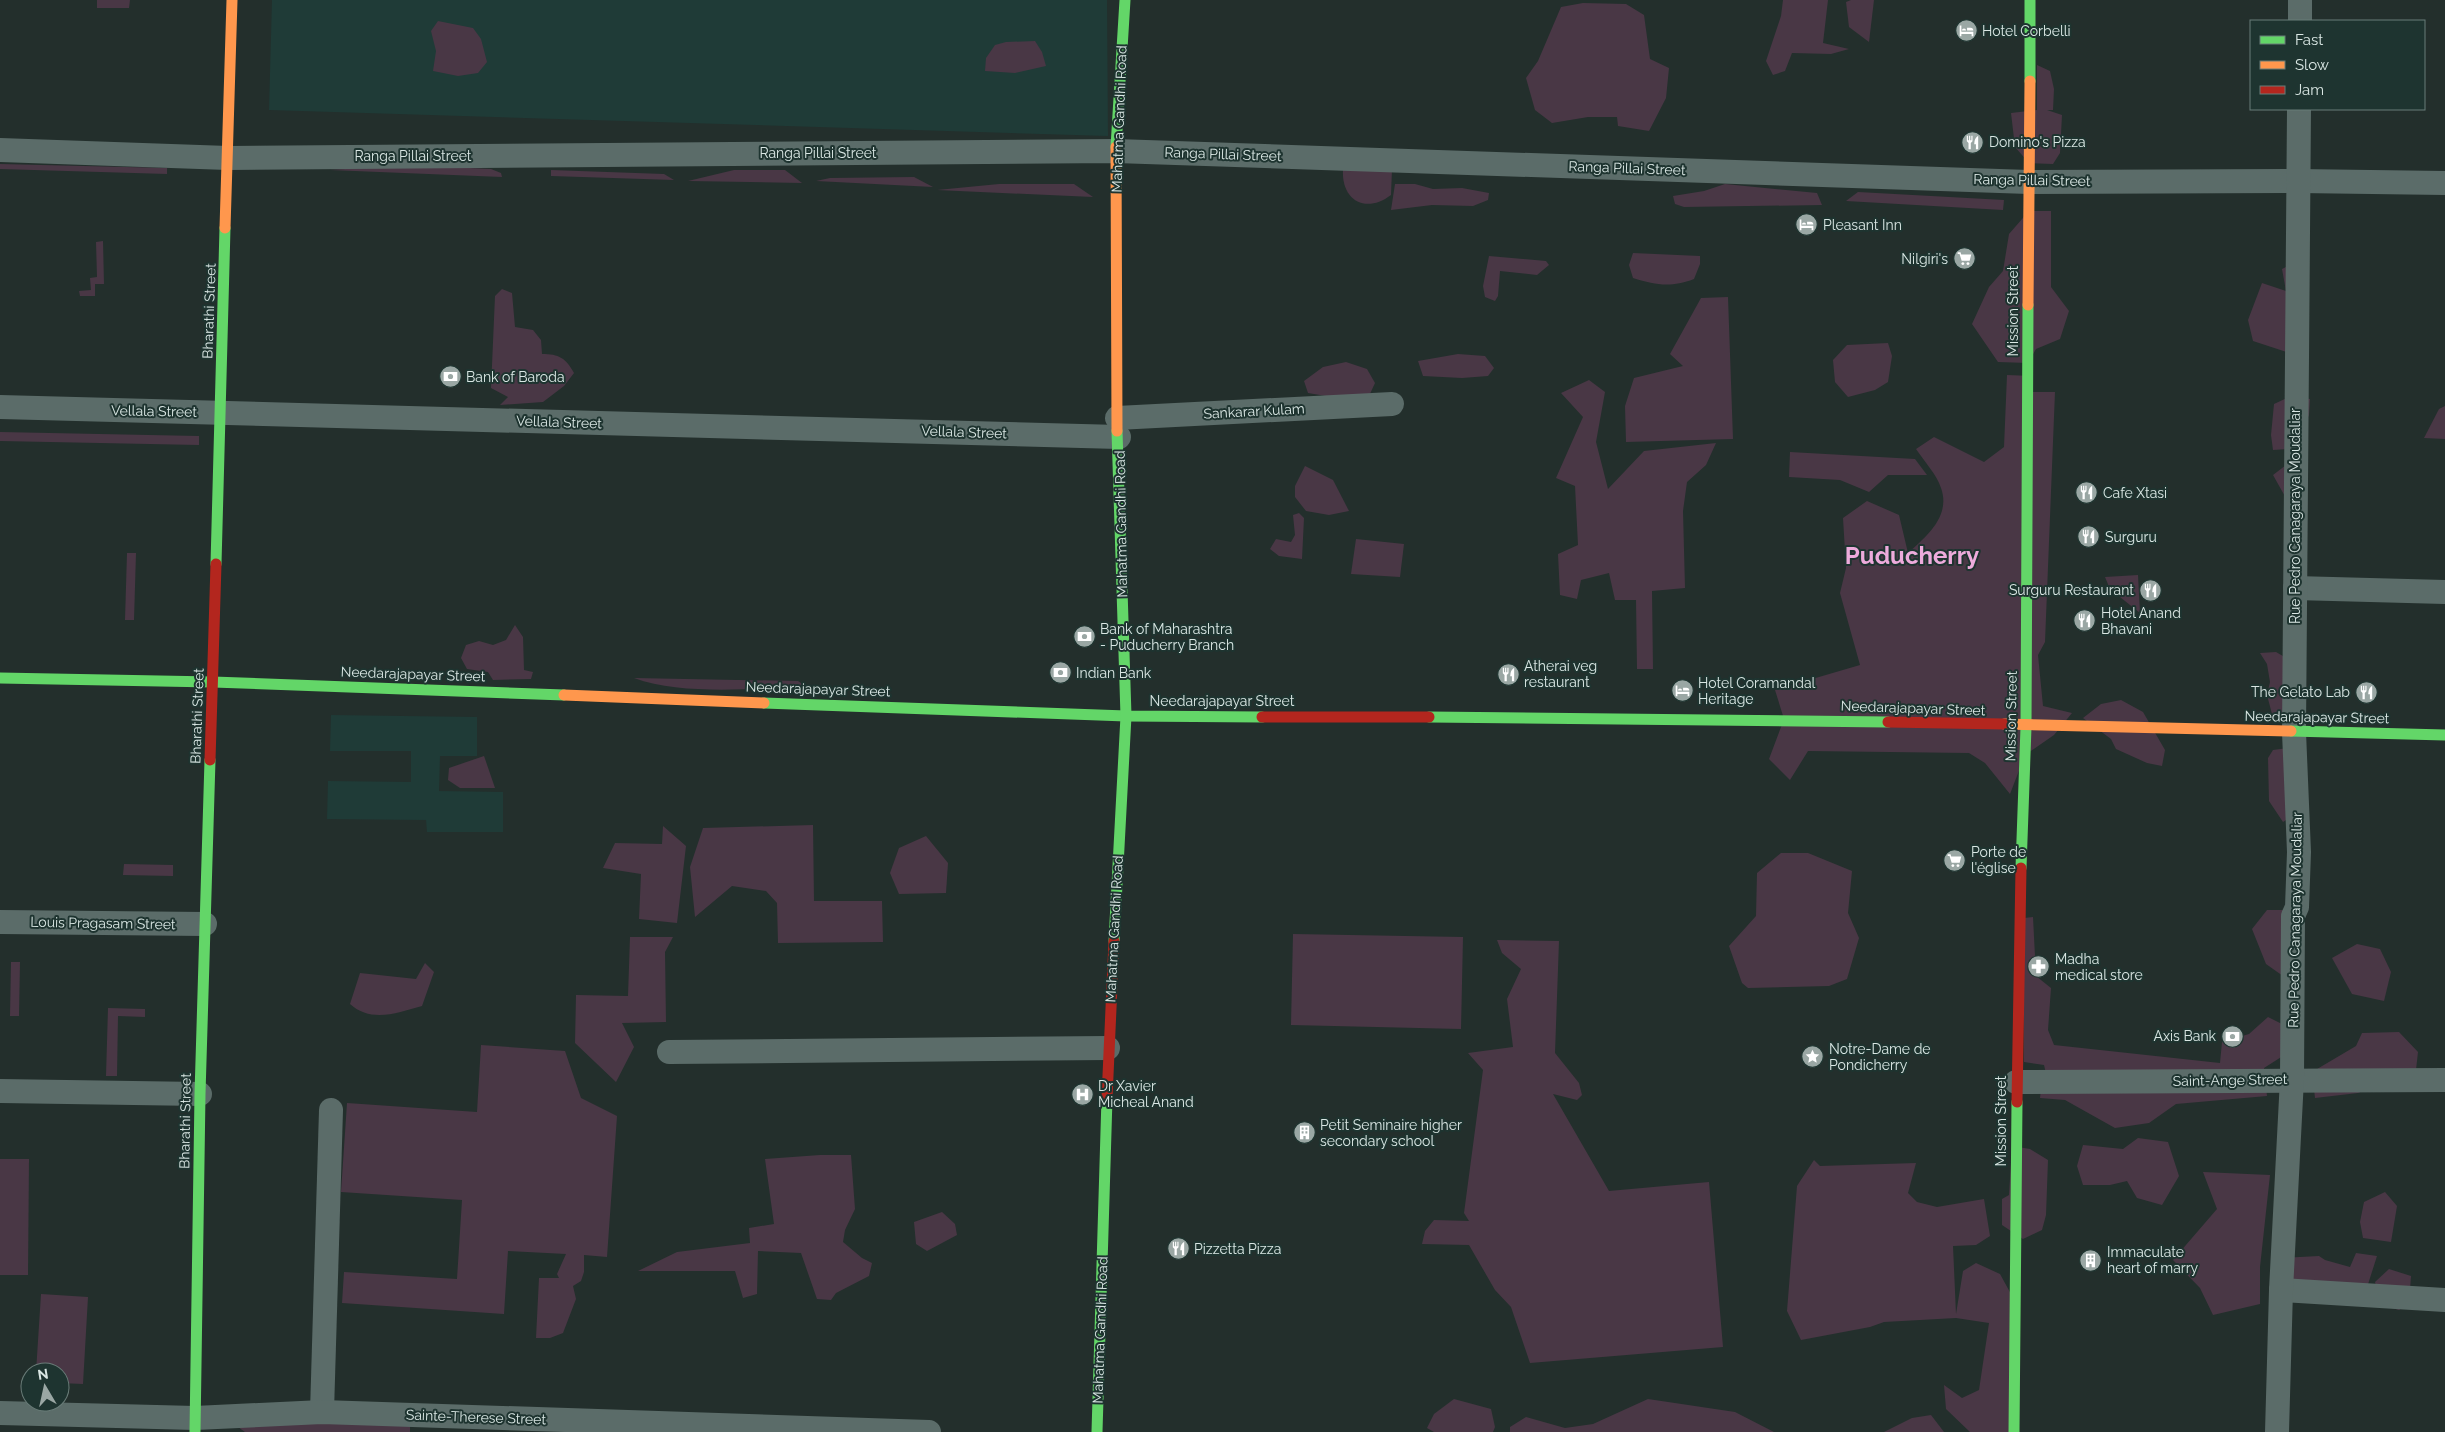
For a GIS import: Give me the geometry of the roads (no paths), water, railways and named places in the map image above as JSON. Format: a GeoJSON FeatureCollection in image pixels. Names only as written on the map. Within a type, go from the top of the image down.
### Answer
{"type":"FeatureCollection","features":[{"type":"Feature","properties":{"kind":"street","name":"Bharathi Street"},"geometry":{"type":"LineString","coordinates":[[195,1425],[200,1094],[232,0]]}},
{"type":"Feature","properties":{"kind":"street","name":"Mahatma Gandhi Road"},"geometry":{"type":"LineString","coordinates":[[1097,1432],[1108,1048],[1126,716],[1118,427],[1116,151],[1125,0]]}},
{"type":"Feature","properties":{"kind":"street","name":"Mission Street"},"geometry":{"type":"LineString","coordinates":[[2014,1432],[2018,940],[2026,727],[2030,0]]}},
{"type":"Feature","properties":{"kind":"street"},"geometry":{"type":"LineString","coordinates":[[2300,0],[2300,20]]}},
{"type":"Feature","properties":{"kind":"street","name":"Rue Pedro Canagaraya Moudaliar"},"geometry":{"type":"LineString","coordinates":[[2278,1432],[2281,1290],[2292,1079],[2292,916],[2297,907],[2299,852],[2294,732],[2299,110]]}},
{"type":"Feature","properties":{"kind":"street","name":"Ranga Pillai Street"},"geometry":{"type":"LineString","coordinates":[[0,150],[228,158],[1116,151],[2029,182],[2298,181],[2445,183]]}},
{"type":"Feature","properties":{"kind":"street","name":"Sankarar Kulam"},"geometry":{"type":"LineString","coordinates":[[1118,427],[1392,404]]}},
{"type":"Feature","properties":{"kind":"street","name":"Vellala Street"},"geometry":{"type":"LineString","coordinates":[[0,407],[1118,427]]}},
{"type":"Feature","properties":{"kind":"street"},"geometry":{"type":"LineString","coordinates":[[2295,588],[2445,592]]}},
{"type":"Feature","properties":{"kind":"street","name":"Needarajapayar Street"},"geometry":{"type":"LineString","coordinates":[[0,678],[213,682],[1126,716],[1774,719],[2026,727],[2445,735]]}},
{"type":"Feature","properties":{"kind":"street","name":"Louis Pragasam Street"},"geometry":{"type":"LineString","coordinates":[[0,922],[206,924]]}},
{"type":"Feature","properties":{"kind":"street"},"geometry":{"type":"LineString","coordinates":[[669,1052],[1108,1048]]}},
{"type":"Feature","properties":{"kind":"street","name":"Saint-Ange Street"},"geometry":{"type":"LineString","coordinates":[[2016,1082],[2292,1079],[2445,1080]]}},
{"type":"Feature","properties":{"kind":"street"},"geometry":{"type":"LineString","coordinates":[[0,1091],[200,1094]]}},
{"type":"Feature","properties":{"kind":"street"},"geometry":{"type":"LineString","coordinates":[[322,1412],[331,1110]]}},
{"type":"Feature","properties":{"kind":"street"},"geometry":{"type":"LineString","coordinates":[[2281,1290],[2445,1300]]}},
{"type":"Feature","properties":{"kind":"street","name":"Sainte-Therese Street"},"geometry":{"type":"LineString","coordinates":[[0,1413],[195,1425],[322,1412],[929,1432]]}},
{"type":"Feature","properties":{"kind":"place","name":"Hotel Corbelli"},"geometry":{"type":"Point","coordinates":[1966,31]}},
{"type":"Feature","properties":{"kind":"place","name":"Domino's Pizza"},"geometry":{"type":"Point","coordinates":[1973,142]}},
{"type":"Feature","properties":{"kind":"place","name":"Pleasant Inn"},"geometry":{"type":"Point","coordinates":[1807,225]}},
{"type":"Feature","properties":{"kind":"place","name":"Nilgiri's"},"geometry":{"type":"Point","coordinates":[1964,259]}},
{"type":"Feature","properties":{"kind":"place","name":"Bank of Baroda"},"geometry":{"type":"Point","coordinates":[450,377]}},
{"type":"Feature","properties":{"kind":"place","name":"Cafe Xtasi"},"geometry":{"type":"Point","coordinates":[2087,493]}},
{"type":"Feature","properties":{"kind":"place","name":"Surguru"},"geometry":{"type":"Point","coordinates":[2089,537]}},
{"type":"Feature","properties":{"kind":"place","name":"Surguru Restaurant"},"geometry":{"type":"Point","coordinates":[2150,590]}},
{"type":"Feature","properties":{"kind":"place","name":"Hotel Anand Bhavani"},"geometry":{"type":"Point","coordinates":[2085,621]}},
{"type":"Feature","properties":{"kind":"place","name":"Bank of Maharashtra - Puducherry Branch"},"geometry":{"type":"Point","coordinates":[1084,637]}},
{"type":"Feature","properties":{"kind":"place","name":"Indian Bank"},"geometry":{"type":"Point","coordinates":[1060,673]}},
{"type":"Feature","properties":{"kind":"place","name":"Atherai veg restaurant"},"geometry":{"type":"Point","coordinates":[1508,674]}},
{"type":"Feature","properties":{"kind":"place","name":"Hotel Coramandal Heritage"},"geometry":{"type":"Point","coordinates":[1682,691]}},
{"type":"Feature","properties":{"kind":"place","name":"The Gelato Lab"},"geometry":{"type":"Point","coordinates":[2366,692]}},
{"type":"Feature","properties":{"kind":"place","name":"Porte de l'église"},"geometry":{"type":"Point","coordinates":[1955,860]}},
{"type":"Feature","properties":{"kind":"place","name":"Madha medical store"},"geometry":{"type":"Point","coordinates":[2039,967]}},
{"type":"Feature","properties":{"kind":"place","name":"Axis Bank"},"geometry":{"type":"Point","coordinates":[2232,1036]}},
{"type":"Feature","properties":{"kind":"place","name":"Notre-Dame de Pondicherry"},"geometry":{"type":"Point","coordinates":[1813,1057]}},
{"type":"Feature","properties":{"kind":"place","name":"Dr Xavier Micheal Anand"},"geometry":{"type":"Point","coordinates":[1082,1094]}},
{"type":"Feature","properties":{"kind":"place","name":"Petit Seminaire higher secondary school"},"geometry":{"type":"Point","coordinates":[1304,1133]}},
{"type":"Feature","properties":{"kind":"place","name":"Pizzetta Pizza"},"geometry":{"type":"Point","coordinates":[1178,1249]}},
{"type":"Feature","properties":{"kind":"place","name":"Immaculate heart of marry"},"geometry":{"type":"Point","coordinates":[2091,1260]}},
{"type":"Feature","properties":{"kind":"district","name":"Puducherry"},"geometry":{"type":"Point","coordinates":[1912,556]}}]}
